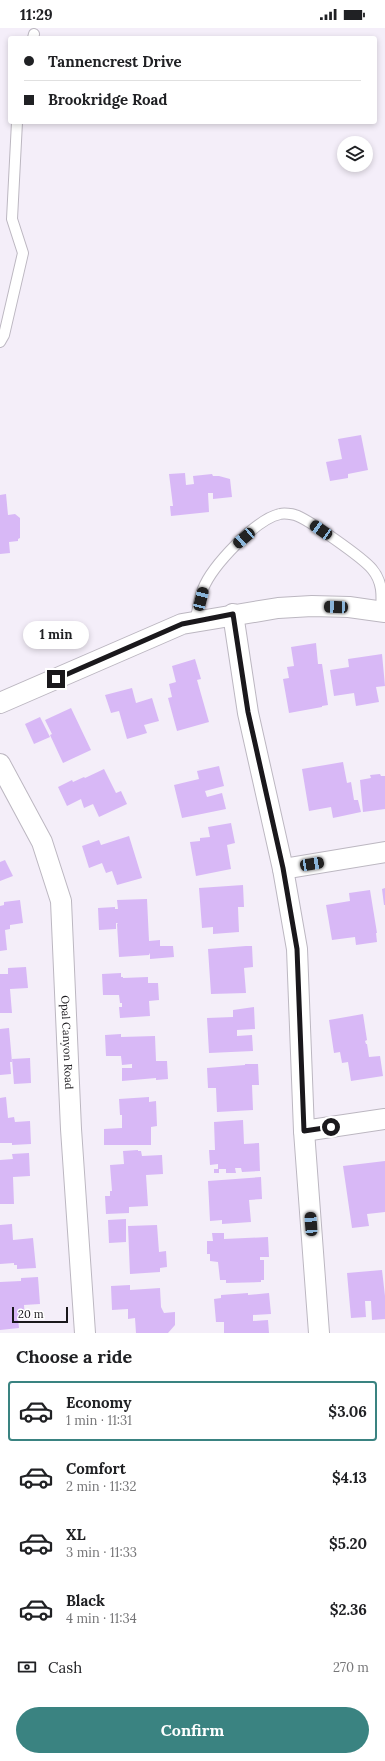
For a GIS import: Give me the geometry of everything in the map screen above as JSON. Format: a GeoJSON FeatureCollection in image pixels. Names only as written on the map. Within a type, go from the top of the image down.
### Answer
{"type":"FeatureCollection","features":[{"type":"Feature","properties":{"kind":"street"},"geometry":{"type":"LineString","coordinates":[[0,703],[182,624],[233,614],[278,608],[312,606],[348,607],[383,612]]}},
{"type":"Feature","properties":{"kind":"street"},"geometry":{"type":"LineString","coordinates":[[233,614],[248,712],[283,868],[297,949],[304,1131],[319,1333]]}},
{"type":"Feature","properties":{"kind":"street","name":"Opal Canyon Road"},"geometry":{"type":"LineString","coordinates":[[0,764],[42,842],[61,901],[71,1129],[85,1333]]}},
{"type":"Feature","properties":{"kind":"street"},"geometry":{"type":"LineString","coordinates":[[283,868],[385,852]]}},
{"type":"Feature","properties":{"kind":"street"},"geometry":{"type":"LineString","coordinates":[[304,1131],[385,1120]]}},
{"type":"Feature","properties":{"kind":"lane"},"geometry":{"type":"LineString","coordinates":[[0,342],[4,335],[23,253],[12,219],[17,124]]}},
{"type":"Feature","properties":{"kind":"lane"},"geometry":{"type":"LineString","coordinates":[[195,621],[204,588],[225,555],[262,522],[280,514],[295,514],[353,552],[372,569],[382,590],[383,612]]}},
{"type":"Feature","properties":{"kind":"building"},"geometry":{"type":"Polygon","coordinates":[[[361,435],[368,470],[348,474],[348,478],[330,481],[326,462],[342,459],[338,439],[361,435]]]}},
{"type":"Feature","properties":{"kind":"building"},"geometry":{"type":"Polygon","coordinates":[[[185,473],[186,485],[194,484],[193,476],[212,474],[213,476],[230,479],[232,497],[213,499],[213,493],[208,493],[209,512],[171,516],[170,506],[173,506],[169,474],[185,473]]]}},
{"type":"Feature","properties":{"kind":"building"},"geometry":{"type":"Polygon","coordinates":[[[6,494],[8,515],[15,514],[20,518],[20,538],[18,541],[9,542],[10,553],[0,554],[0,495],[6,494]]]}},
{"type":"Feature","properties":{"kind":"building"},"geometry":{"type":"Polygon","coordinates":[[[316,643],[318,664],[322,664],[328,705],[289,713],[283,679],[289,678],[287,667],[294,666],[291,647],[316,643]]]}},
{"type":"Feature","properties":{"kind":"building"},"geometry":{"type":"Polygon","coordinates":[[[382,654],[385,686],[376,687],[379,702],[356,706],[354,693],[334,696],[330,670],[349,667],[348,659],[382,654]]]}},
{"type":"Feature","properties":{"kind":"building"},"geometry":{"type":"Polygon","coordinates":[[[195,659],[201,679],[197,680],[209,722],[177,731],[168,698],[172,697],[169,684],[176,682],[172,666],[195,659]]]}},
{"type":"Feature","properties":{"kind":"building"},"geometry":{"type":"Polygon","coordinates":[[[132,688],[136,703],[152,698],[159,721],[144,725],[147,733],[127,739],[119,711],[111,713],[105,695],[132,688]]]}},
{"type":"Feature","properties":{"kind":"building"},"geometry":{"type":"Polygon","coordinates":[[[71,708],[91,750],[63,763],[45,720],[71,708]]]}},
{"type":"Feature","properties":{"kind":"building"},"geometry":{"type":"Polygon","coordinates":[[[40,717],[50,737],[34,744],[25,724],[40,717]]]}},
{"type":"Feature","properties":{"kind":"building"},"geometry":{"type":"Polygon","coordinates":[[[343,762],[347,783],[351,782],[354,800],[358,800],[361,812],[333,818],[331,807],[309,811],[302,769],[343,762]]]}},
{"type":"Feature","properties":{"kind":"building"},"geometry":{"type":"Polygon","coordinates":[[[219,766],[224,786],[205,791],[207,797],[222,793],[226,809],[182,818],[174,785],[199,779],[197,771],[219,766]]]}},
{"type":"Feature","properties":{"kind":"building"},"geometry":{"type":"Polygon","coordinates":[[[104,769],[116,793],[121,791],[127,804],[99,817],[93,804],[84,808],[81,799],[67,806],[58,787],[72,780],[73,782],[84,777],[85,778],[104,769]]]}},
{"type":"Feature","properties":{"kind":"building"},"geometry":{"type":"Polygon","coordinates":[[[380,774],[381,776],[385,776],[385,809],[363,812],[360,780],[371,778],[370,775],[380,774]]]}},
{"type":"Feature","properties":{"kind":"building"},"geometry":{"type":"Polygon","coordinates":[[[231,823],[235,843],[227,845],[231,869],[196,876],[190,842],[200,841],[200,838],[210,837],[208,827],[231,823]]]}},
{"type":"Feature","properties":{"kind":"building"},"geometry":{"type":"Polygon","coordinates":[[[129,836],[142,878],[117,885],[112,871],[106,873],[102,863],[89,868],[82,846],[99,840],[101,845],[129,836]]]}},
{"type":"Feature","properties":{"kind":"building"},"geometry":{"type":"Polygon","coordinates":[[[5,860],[13,876],[0,881],[0,862],[5,860]]]}},
{"type":"Feature","properties":{"kind":"building"},"geometry":{"type":"Polygon","coordinates":[[[243,885],[244,907],[238,907],[239,932],[213,934],[213,927],[202,928],[199,888],[243,885]]]}},
{"type":"Feature","properties":{"kind":"building"},"geometry":{"type":"Polygon","coordinates":[[[385,888],[385,905],[384,905],[382,889],[385,888]]]}},
{"type":"Feature","properties":{"kind":"building"},"geometry":{"type":"Polygon","coordinates":[[[370,890],[377,933],[377,942],[356,945],[355,937],[332,940],[326,905],[350,901],[349,893],[370,890]]]}},
{"type":"Feature","properties":{"kind":"building"},"geometry":{"type":"Polygon","coordinates":[[[147,899],[149,941],[160,940],[160,946],[173,946],[174,957],[150,959],[150,953],[149,955],[119,957],[118,923],[116,923],[116,929],[99,930],[98,908],[115,907],[115,909],[118,909],[117,900],[147,899]]]}},
{"type":"Feature","properties":{"kind":"building"},"geometry":{"type":"Polygon","coordinates":[[[20,900],[23,923],[10,925],[10,929],[5,930],[7,950],[0,951],[0,906],[4,905],[4,902],[20,900]]]}},
{"type":"Feature","properties":{"kind":"building"},"geometry":{"type":"Polygon","coordinates":[[[252,946],[253,967],[244,968],[246,993],[211,994],[208,949],[252,946]]]}},
{"type":"Feature","properties":{"kind":"building"},"geometry":{"type":"Polygon","coordinates":[[[26,967],[28,988],[10,989],[12,1013],[0,1013],[0,974],[8,974],[8,968],[26,967]]]}},
{"type":"Feature","properties":{"kind":"building"},"geometry":{"type":"Polygon","coordinates":[[[121,973],[121,977],[123,978],[148,977],[148,983],[158,983],[159,1000],[149,1001],[150,1016],[120,1018],[119,1007],[122,1007],[122,1003],[120,1003],[119,995],[103,995],[102,974],[121,973]]]}},
{"type":"Feature","properties":{"kind":"building"},"geometry":{"type":"Polygon","coordinates":[[[254,1007],[255,1029],[237,1030],[237,1036],[252,1035],[253,1051],[209,1053],[207,1018],[233,1017],[233,1010],[254,1007]]]}},
{"type":"Feature","properties":{"kind":"building"},"geometry":{"type":"Polygon","coordinates":[[[363,1014],[367,1040],[365,1041],[367,1044],[369,1057],[380,1056],[383,1076],[351,1081],[348,1062],[342,1063],[340,1052],[334,1053],[329,1020],[363,1014]]]}},
{"type":"Feature","properties":{"kind":"building"},"geometry":{"type":"Polygon","coordinates":[[[9,1028],[12,1062],[10,1062],[11,1074],[0,1075],[0,1029],[9,1028]]]}},
{"type":"Feature","properties":{"kind":"building"},"geometry":{"type":"Polygon","coordinates":[[[121,1034],[121,1037],[155,1036],[156,1061],[167,1061],[168,1079],[156,1080],[156,1078],[122,1081],[122,1068],[132,1068],[132,1064],[122,1065],[121,1056],[106,1056],[105,1035],[121,1034]]]}},
{"type":"Feature","properties":{"kind":"building"},"geometry":{"type":"Polygon","coordinates":[[[30,1058],[31,1083],[14,1084],[12,1059],[30,1058]]]}},
{"type":"Feature","properties":{"kind":"building"},"geometry":{"type":"Polygon","coordinates":[[[258,1064],[259,1085],[252,1085],[253,1110],[217,1112],[216,1088],[208,1088],[207,1068],[258,1064]]]}},
{"type":"Feature","properties":{"kind":"building"},"geometry":{"type":"Polygon","coordinates":[[[6,1097],[8,1118],[14,1117],[15,1122],[30,1121],[31,1144],[12,1145],[12,1143],[0,1143],[0,1098],[6,1097]]]}},
{"type":"Feature","properties":{"kind":"building"},"geometry":{"type":"Polygon","coordinates":[[[149,1097],[149,1102],[156,1101],[157,1126],[151,1127],[151,1145],[104,1145],[104,1129],[122,1128],[122,1115],[120,1115],[119,1099],[149,1097]]]}},
{"type":"Feature","properties":{"kind":"building"},"geometry":{"type":"Polygon","coordinates":[[[243,1120],[244,1144],[259,1143],[260,1171],[242,1172],[241,1168],[235,1168],[236,1173],[226,1173],[226,1169],[219,1169],[219,1173],[214,1173],[214,1169],[218,1169],[218,1164],[210,1165],[209,1150],[215,1150],[214,1122],[243,1120]]]}},
{"type":"Feature","properties":{"kind":"building"},"geometry":{"type":"Polygon","coordinates":[[[123,1151],[141,1151],[142,1156],[162,1155],[163,1174],[146,1175],[148,1206],[129,1207],[129,1213],[106,1214],[105,1196],[110,1196],[110,1191],[112,1191],[110,1165],[124,1164],[123,1151]]]}},
{"type":"Feature","properties":{"kind":"building"},"geometry":{"type":"Polygon","coordinates":[[[29,1153],[30,1176],[13,1177],[14,1204],[0,1204],[0,1160],[13,1159],[12,1154],[29,1153]]]}},
{"type":"Feature","properties":{"kind":"building"},"geometry":{"type":"Polygon","coordinates":[[[385,1161],[385,1212],[367,1214],[369,1226],[352,1228],[343,1166],[385,1161]]]}},
{"type":"Feature","properties":{"kind":"building"},"geometry":{"type":"Polygon","coordinates":[[[261,1177],[262,1199],[249,1200],[251,1222],[222,1224],[222,1220],[210,1221],[208,1181],[261,1177]]]}},
{"type":"Feature","properties":{"kind":"building"},"geometry":{"type":"Polygon","coordinates":[[[126,1219],[126,1242],[109,1243],[108,1220],[126,1219]]]}},
{"type":"Feature","properties":{"kind":"building"},"geometry":{"type":"Polygon","coordinates":[[[12,1224],[13,1240],[33,1238],[36,1268],[17,1269],[17,1265],[14,1265],[14,1263],[0,1264],[0,1225],[12,1224]]]}},
{"type":"Feature","properties":{"kind":"building"},"geometry":{"type":"Polygon","coordinates":[[[157,1225],[159,1252],[166,1251],[167,1267],[160,1268],[160,1272],[130,1274],[128,1226],[157,1225]]]}},
{"type":"Feature","properties":{"kind":"building"},"geometry":{"type":"Polygon","coordinates":[[[212,1233],[224,1233],[224,1239],[268,1237],[269,1257],[260,1257],[260,1260],[264,1260],[264,1280],[261,1280],[261,1282],[226,1283],[226,1280],[220,1280],[218,1262],[210,1261],[210,1254],[207,1254],[207,1241],[213,1241],[212,1233]]]}},
{"type":"Feature","properties":{"kind":"building"},"geometry":{"type":"Polygon","coordinates":[[[382,1270],[385,1296],[385,1319],[372,1320],[371,1301],[365,1301],[366,1317],[351,1318],[347,1273],[382,1270]]]}},
{"type":"Feature","properties":{"kind":"building"},"geometry":{"type":"Polygon","coordinates":[[[38,1277],[40,1304],[24,1305],[25,1319],[18,1319],[19,1328],[0,1330],[0,1282],[21,1281],[21,1278],[38,1277]]]}},
{"type":"Feature","properties":{"kind":"building"},"geometry":{"type":"Polygon","coordinates":[[[130,1285],[130,1290],[160,1288],[161,1307],[164,1313],[175,1312],[175,1325],[168,1333],[136,1333],[135,1318],[128,1319],[128,1309],[112,1310],[111,1286],[130,1285]]]}},
{"type":"Feature","properties":{"kind":"building"},"geometry":{"type":"Polygon","coordinates":[[[248,1293],[248,1295],[269,1293],[271,1314],[253,1315],[253,1321],[268,1320],[269,1333],[224,1333],[224,1322],[216,1322],[214,1299],[221,1298],[221,1295],[248,1293]]]}},
{"type":"Feature","properties":{"kind":"route"},"geometry":{"type":"LineString","coordinates":[[56,679],[182,624],[233,614],[248,712],[283,868],[297,949],[304,1131],[331,1127]]}}]}
